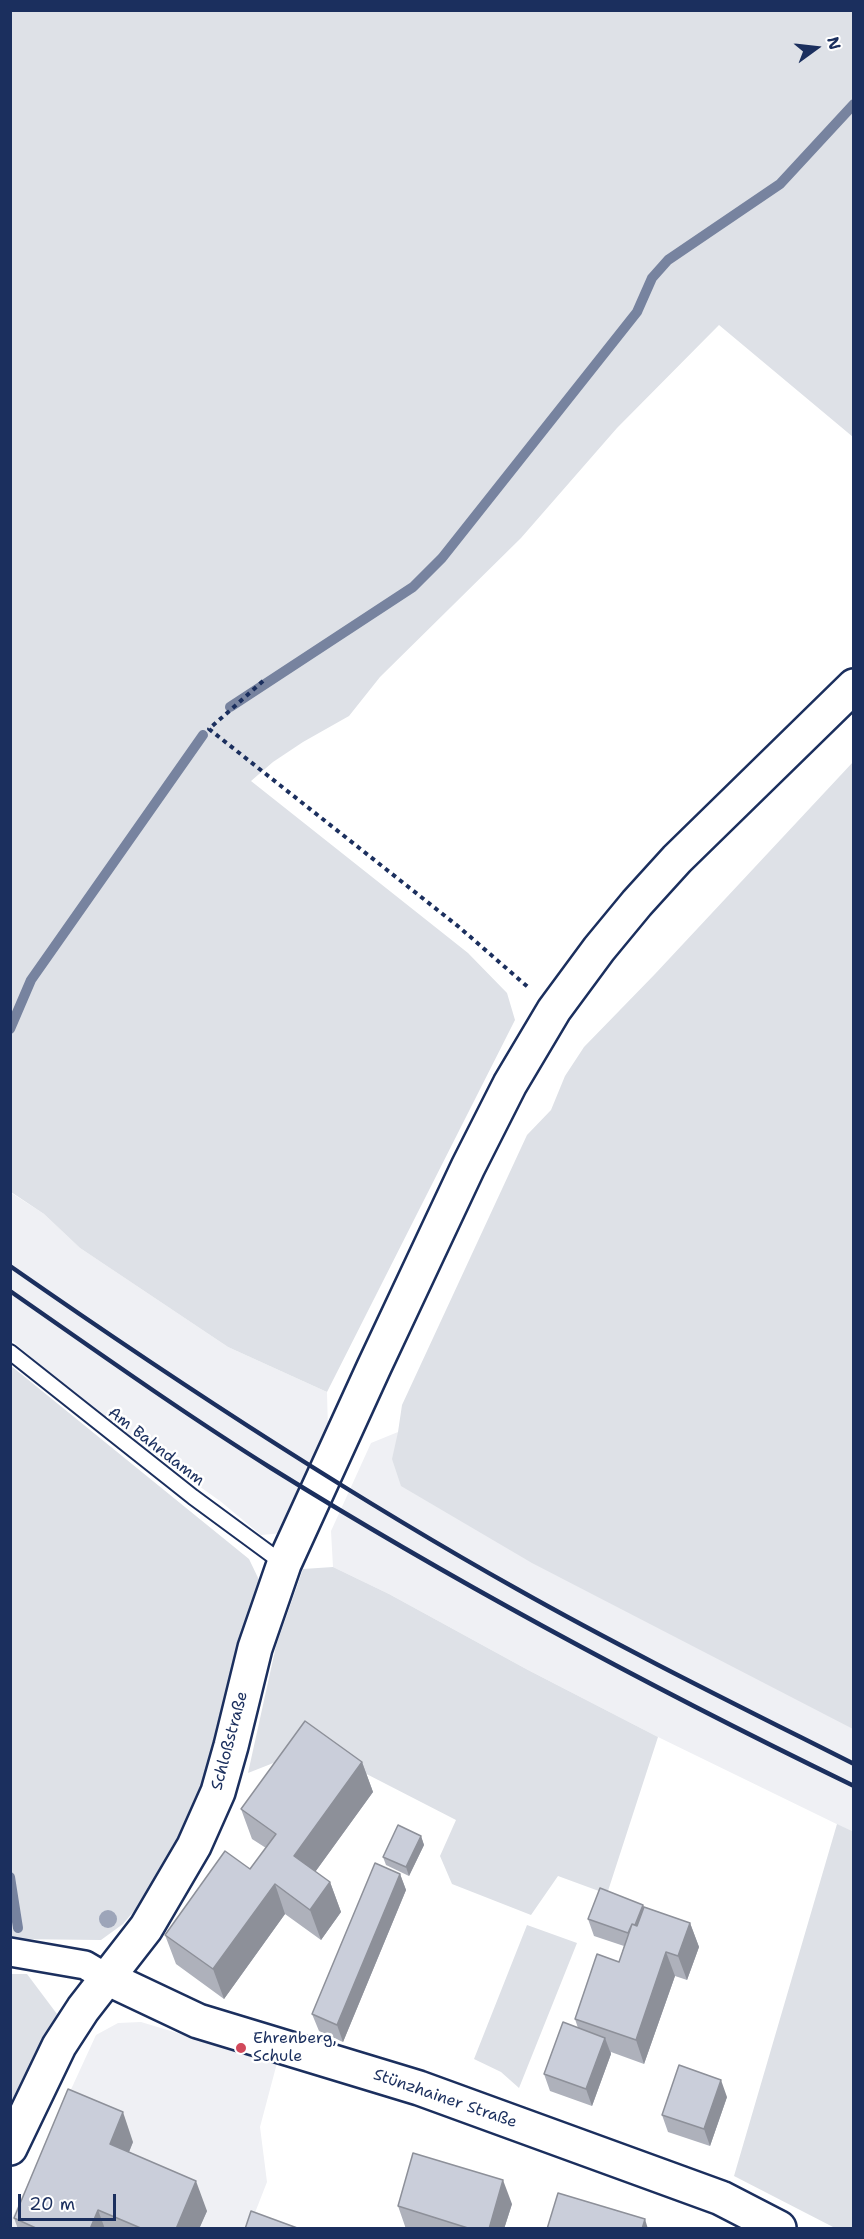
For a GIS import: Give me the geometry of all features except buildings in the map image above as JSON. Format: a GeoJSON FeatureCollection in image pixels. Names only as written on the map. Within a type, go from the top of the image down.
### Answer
{"type":"FeatureCollection","features":[{"type":"Feature","properties":{"kind":"street","name":"Schloßstraße"},"geometry":{"type":"LineString","coordinates":[[10,2148],[59,2046],[83,2010],[146,1928],[194,1846],[218,1792],[255,1648],[284,1564],[401,1308],[510,1084],[554,1010],[599,950],[669,868],[854,686]]}},
{"type":"Feature","properties":{"kind":"street"},"geometry":{"type":"LineString","coordinates":[[10,1952],[85,1965],[107,1978]]}},
{"type":"Feature","properties":{"kind":"street","name":"Stünzhainer Straße"},"geometry":{"type":"LineString","coordinates":[[107,1978],[198,2021],[419,2088],[721,2198],[779,2229]]}},
{"type":"Feature","properties":{"kind":"lane","name":"Am Bahndamm"},"geometry":{"type":"LineString","coordinates":[[10,1352],[95,1421],[284,1564]]}},
{"type":"Feature","properties":{"kind":"path"},"geometry":{"type":"LineString","coordinates":[[262,681],[209,729],[459,927],[554,1010]]}},
{"type":"Feature","properties":{"kind":"shaded area"},"geometry":{"type":"Polygon","coordinates":[[[10,11],[853,11],[853,437],[719,325],[617,428],[521,538],[380,677],[349,716],[303,742],[273,762],[251,781],[468,953],[507,993],[515,1020],[327,1392],[228,1347],[80,1248],[44,1214],[11,1192],[10,11]]]}},
{"type":"Feature","properties":{"kind":"shaded area"},"geometry":{"type":"Polygon","coordinates":[[[853,762],[853,1729],[532,1563],[401,1486],[392,1459],[402,1405],[527,1135],[551,1110],[565,1076],[584,1047],[853,762]]]}},
{"type":"Feature","properties":{"kind":"shaded area"},"geometry":{"type":"Polygon","coordinates":[[[10,1192],[44,1214],[80,1248],[228,1347],[327,1392],[328,1431],[284,1533],[261,1535],[220,1501],[98,1414],[11,1340],[10,1192]]]}},
{"type":"Feature","properties":{"kind":"shaded area"},"geometry":{"type":"Polygon","coordinates":[[[10,1365],[249,1559],[261,1584],[209,1777],[171,1867],[123,1924],[101,1940],[11,1939],[10,1365]]]}},
{"type":"Feature","properties":{"kind":"shaded area"},"geometry":{"type":"Polygon","coordinates":[[[398,1432],[853,1689],[853,1832],[658,1737],[528,1670],[389,1594],[333,1567],[331,1531],[371,1443],[398,1432]]]}},
{"type":"Feature","properties":{"kind":"shaded area"},"geometry":{"type":"Polygon","coordinates":[[[333,1567],[389,1594],[528,1670],[658,1737],[607,1894],[558,1876],[531,1915],[452,1884],[440,1856],[456,1820],[314,1747],[248,1773],[276,1646],[303,1569],[333,1567]]]}},
{"type":"Feature","properties":{"kind":"shaded area"},"geometry":{"type":"Polygon","coordinates":[[[837,1824],[854,1832],[853,2228],[835,2228],[734,2176],[837,1824]]]}},
{"type":"Feature","properties":{"kind":"shaded area"},"geometry":{"type":"Polygon","coordinates":[[[527,1925],[577,1943],[519,2088],[501,2072],[474,2059],[527,1925]]]}},
{"type":"Feature","properties":{"kind":"shaded area"},"geometry":{"type":"Polygon","coordinates":[[[11,1974],[27,1974],[57,2014],[11,2116],[11,1974]]]}},
{"type":"Feature","properties":{"kind":"shaded area"},"geometry":{"type":"Polygon","coordinates":[[[141,2022],[277,2063],[260,2127],[267,2182],[249,2228],[11,2228],[11,2220],[96,2035],[118,2023],[141,2022]]]}},
{"type":"Feature","properties":{"kind":"waterway"},"geometry":{"type":"LineString","coordinates":[[230,707],[413,587],[442,558],[637,312],[652,278],[668,260],[780,184],[854,104]]}},
{"type":"Feature","properties":{"kind":"waterway"},"geometry":{"type":"LineString","coordinates":[[10,1029],[31,980],[203,735]]}},
{"type":"Feature","properties":{"kind":"waterway"},"geometry":{"type":"LineString","coordinates":[[10,1877],[18,1928]]}},
{"type":"Feature","properties":{"kind":"railway"},"geometry":{"type":"LineString","coordinates":[[10,1266],[260,1434],[452,1552],[600,1634],[854,1764]]}},
{"type":"Feature","properties":{"kind":"railway"},"geometry":{"type":"LineString","coordinates":[[10,1291],[238,1447],[413,1553],[631,1674],[854,1786]]}},
{"type":"Feature","properties":{"kind":"place","name":"Ehrenberg, Schule"},"geometry":{"type":"Point","coordinates":[241,2048]}}]}
